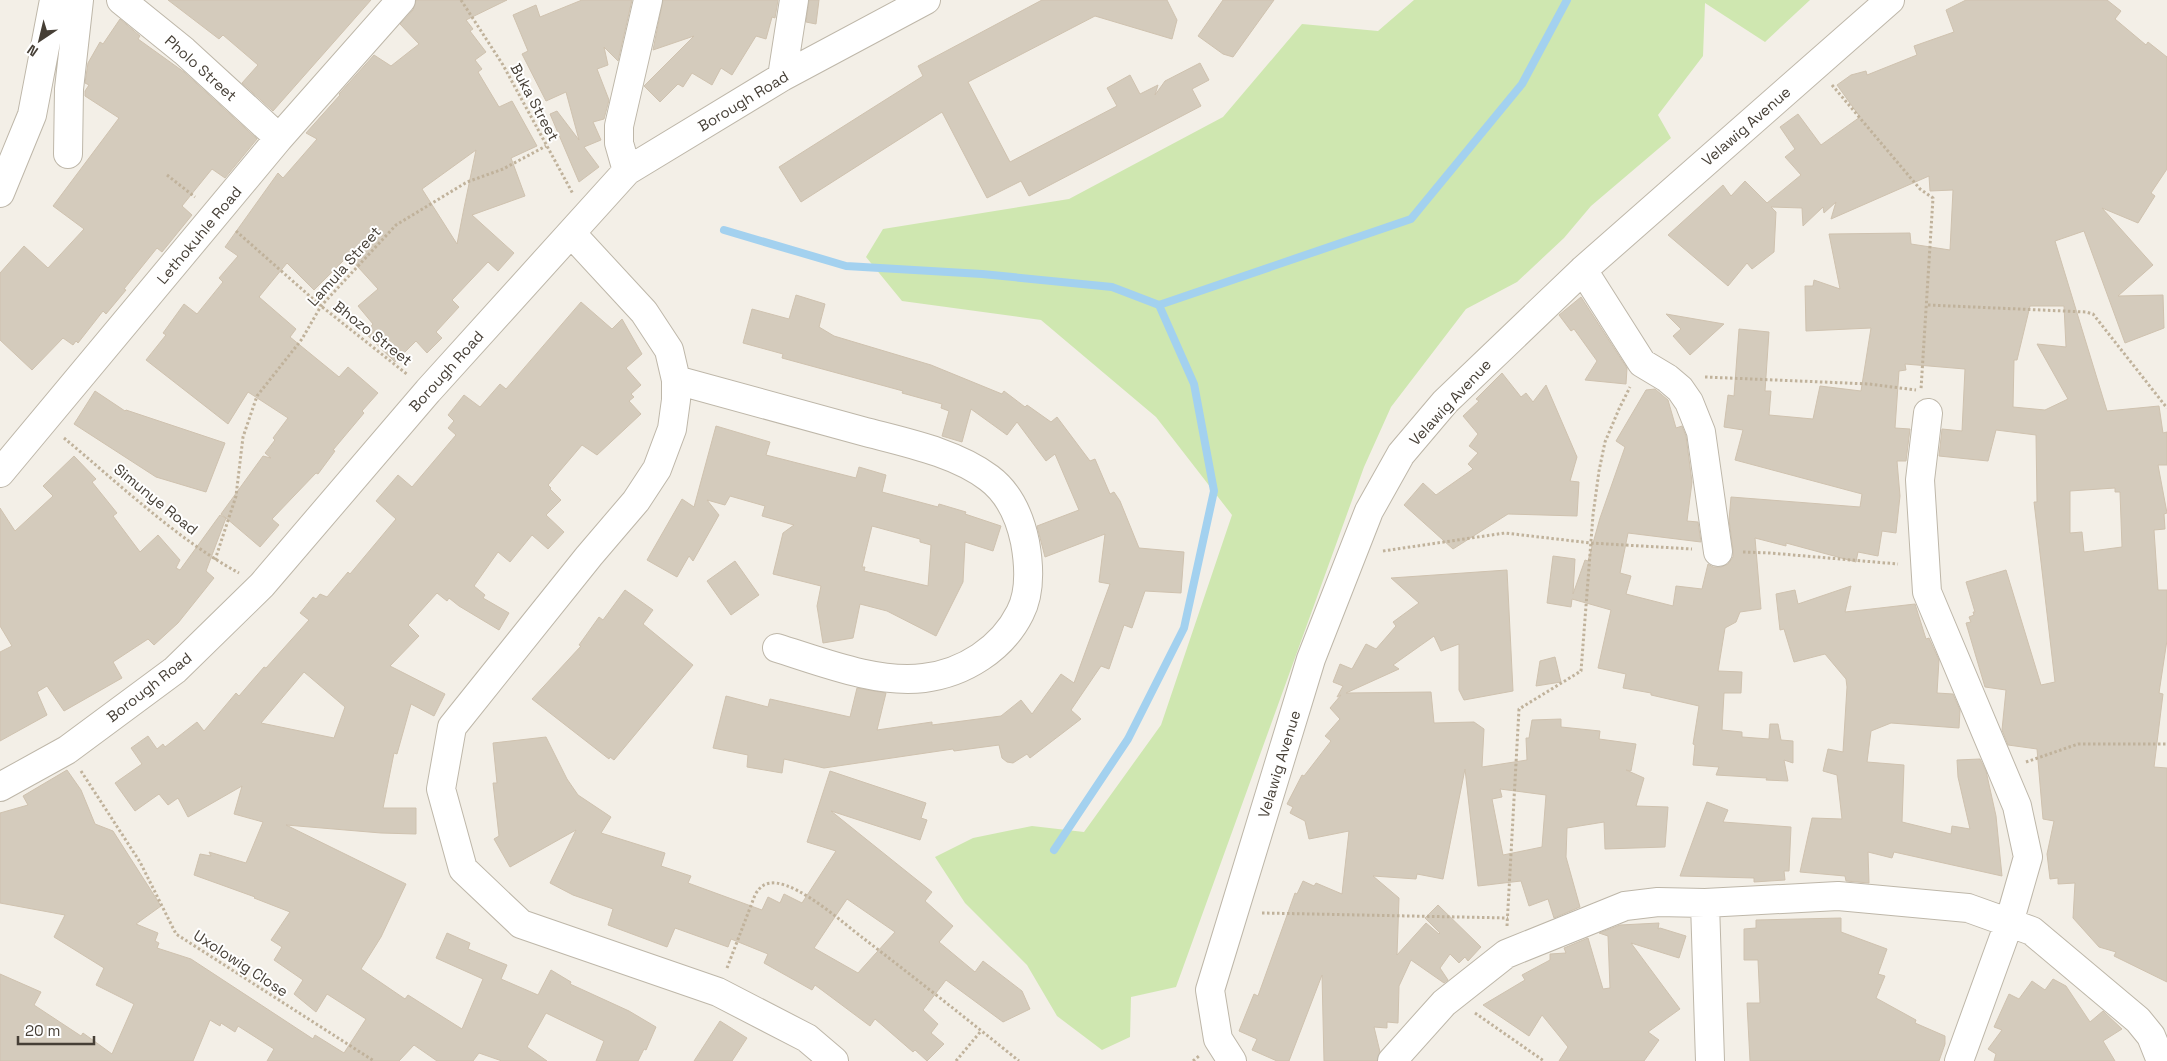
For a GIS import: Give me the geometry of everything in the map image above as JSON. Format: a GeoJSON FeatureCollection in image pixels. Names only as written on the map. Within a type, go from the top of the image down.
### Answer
{"type":"FeatureCollection","features":[{"type":"Feature","properties":{"kind":"street"},"geometry":{"type":"LineString","coordinates":[[0,193],[32,115],[54,0]]}},
{"type":"Feature","properties":{"kind":"street"},"geometry":{"type":"LineString","coordinates":[[68,154],[69,89],[79,0]]}},
{"type":"Feature","properties":{"kind":"street","name":"Pholo Street"},"geometry":{"type":"LineString","coordinates":[[121,0],[184,51],[279,138]]}},
{"type":"Feature","properties":{"kind":"street","name":"Lethokuhle Road"},"geometry":{"type":"LineString","coordinates":[[0,473],[279,138],[401,0]]}},
{"type":"Feature","properties":{"kind":"street"},"geometry":{"type":"LineString","coordinates":[[627,171],[619,143],[619,126],[648,0]]}},
{"type":"Feature","properties":{"kind":"street"},"geometry":{"type":"LineString","coordinates":[[782,77],[794,0]]}},
{"type":"Feature","properties":{"kind":"street","name":"Borough Road"},"geometry":{"type":"LineString","coordinates":[[0,787],[67,750],[175,670],[262,584],[428,391],[627,171],[782,77],[926,0]]}},
{"type":"Feature","properties":{"kind":"street","name":"Velawig Avenue"},"geometry":{"type":"LineString","coordinates":[[1232,1061],[1218,1039],[1210,990],[1311,659],[1369,512],[1401,454],[1445,402],[1583,270],[1890,0]]}},
{"type":"Feature","properties":{"kind":"street"},"geometry":{"type":"LineString","coordinates":[[579,224],[644,312],[669,350],[676,380],[676,400],[672,429],[658,469],[636,501],[583,563],[452,727],[441,790],[464,869],[521,924],[718,992],[807,1038],[834,1061]]}},
{"type":"Feature","properties":{"kind":"street"},"geometry":{"type":"LineString","coordinates":[[1583,270],[1642,363],[1667,378],[1680,389],[1689,402],[1701,432],[1718,552]]}},
{"type":"Feature","properties":{"kind":"street"},"geometry":{"type":"LineString","coordinates":[[676,380],[928,449],[972,467],[990,479],[1007,497],[1021,523],[1028,560],[1027,586],[1021,612],[1002,640],[979,659],[952,671],[925,678],[893,679],[832,665],[778,648]]}},
{"type":"Feature","properties":{"kind":"street"},"geometry":{"type":"LineString","coordinates":[[1925,402],[1920,480],[1927,592],[2017,806],[2028,857],[2009,923],[1959,1061]]}},
{"type":"Feature","properties":{"kind":"street"},"geometry":{"type":"LineString","coordinates":[[1392,1061],[1444,1003],[1506,954],[1625,906],[1658,902],[1705,902],[1838,896],[1968,908],[2032,931],[2138,1020],[2150,1036],[2161,1061]]}},
{"type":"Feature","properties":{"kind":"street"},"geometry":{"type":"LineString","coordinates":[[1705,902],[1710,1061]]}},
{"type":"Feature","properties":{"kind":"path","name":"Buka Street"},"geometry":{"type":"LineString","coordinates":[[461,0],[503,65],[546,146],[579,224]]}},
{"type":"Feature","properties":{"kind":"path"},"geometry":{"type":"LineString","coordinates":[[1667,378],[1675,376],[1869,384],[1925,402],[1933,198],[1920,189],[1815,66]]}},
{"type":"Feature","properties":{"kind":"path","name":"Lamula Street"},"geometry":{"type":"LineString","coordinates":[[215,560],[236,496],[243,437],[257,396],[302,338],[321,306],[396,226],[468,182],[503,169],[546,146]]}},
{"type":"Feature","properties":{"kind":"path","name":"Bhozo Street"},"geometry":{"type":"LineString","coordinates":[[167,175],[217,214],[321,306],[428,391]]}},
{"type":"Feature","properties":{"kind":"path"},"geometry":{"type":"LineString","coordinates":[[1928,305],[2086,312],[2093,314],[2167,408]]}},
{"type":"Feature","properties":{"kind":"path"},"geometry":{"type":"LineString","coordinates":[[1506,954],[1519,709],[1581,671],[1591,543],[1599,471],[1605,442],[1618,409],[1637,376],[1642,363]]}},
{"type":"Feature","properties":{"kind":"path","name":"Simunye Road"},"geometry":{"type":"LineString","coordinates":[[43,420],[139,501],[215,560],[262,584]]}},
{"type":"Feature","properties":{"kind":"path"},"geometry":{"type":"LineString","coordinates":[[1352,554],[1505,532],[1591,543],[1659,546],[1718,552],[1770,553],[1925,565]]}},
{"type":"Feature","properties":{"kind":"path"},"geometry":{"type":"LineString","coordinates":[[2002,771],[2078,744],[2167,744]]}},
{"type":"Feature","properties":{"kind":"path","name":"Uxolowig Close"},"geometry":{"type":"LineString","coordinates":[[67,750],[140,862],[176,934],[374,1061]]}},
{"type":"Feature","properties":{"kind":"path"},"geometry":{"type":"LineString","coordinates":[[718,992],[755,895],[760,886],[768,883],[778,883],[794,888],[828,912],[1019,1061]]}},
{"type":"Feature","properties":{"kind":"path"},"geometry":{"type":"LineString","coordinates":[[1234,913],[1508,918]]}},
{"type":"Feature","properties":{"kind":"path"},"geometry":{"type":"LineString","coordinates":[[1452,996],[1544,1061]]}},
{"type":"Feature","properties":{"kind":"path"},"geometry":{"type":"LineString","coordinates":[[956,1061],[981,1031]]}},
{"type":"Feature","properties":{"kind":"green space"},"geometry":{"type":"Polygon","coordinates":[[[1414,0],[1810,0],[1765,42],[1705,3],[1703,56],[1658,115],[1671,138],[1591,206],[1564,238],[1517,282],[1466,309],[1391,407],[1364,467],[1176,987],[1131,997],[1130,1037],[1102,1050],[1057,1016],[1027,965],[965,903],[935,857],[973,838],[1032,826],[1084,832],[1161,725],[1232,515],[1156,417],[1041,320],[902,301],[866,257],[883,229],[1069,199],[1223,117],[1302,24],[1378,31],[1414,0]]]}},
{"type":"Feature","properties":{"kind":"building"},"geometry":{"type":"Polygon","coordinates":[[[168,0],[371,0],[273,111],[242,83],[258,65],[223,35],[219,39],[168,0]]]}},
{"type":"Feature","properties":{"kind":"building"},"geometry":{"type":"Polygon","coordinates":[[[416,0],[507,0],[466,20],[473,29],[470,31],[486,52],[475,60],[482,69],[478,72],[499,107],[512,101],[537,146],[511,158],[525,196],[472,215],[514,253],[498,271],[488,262],[452,300],[459,307],[436,332],[442,338],[427,353],[416,341],[395,362],[365,333],[373,324],[358,306],[378,289],[348,256],[314,290],[287,263],[259,297],[296,329],[290,337],[339,377],[348,367],[378,393],[333,450],[335,451],[318,474],[316,473],[272,519],[279,525],[260,547],[221,514],[263,456],[271,458],[265,453],[275,440],[273,438],[288,418],[248,392],[228,424],[146,360],[166,335],[163,333],[184,304],[197,314],[223,282],[219,278],[238,256],[225,247],[278,173],[283,178],[317,139],[306,133],[339,94],[374,55],[391,66],[419,44],[400,24],[413,10],[416,0]],[[476,150],[422,189],[457,244],[476,150]]]}},
{"type":"Feature","properties":{"kind":"building"},"geometry":{"type":"Polygon","coordinates":[[[582,0],[632,0],[618,61],[604,47],[608,65],[597,69],[609,100],[604,119],[593,122],[601,140],[584,147],[599,167],[579,182],[550,114],[557,111],[579,140],[566,92],[546,101],[522,54],[528,51],[513,15],[536,5],[540,17],[582,0]]]}},
{"type":"Feature","properties":{"kind":"building"},"geometry":{"type":"Polygon","coordinates":[[[663,0],[778,0],[775,18],[772,17],[766,39],[756,36],[732,75],[721,68],[712,85],[692,73],[683,87],[678,84],[660,102],[644,86],[694,36],[653,50],[663,0]]]}},
{"type":"Feature","properties":{"kind":"building"},"geometry":{"type":"Polygon","coordinates":[[[809,0],[819,0],[816,24],[806,22],[809,0]]]}},
{"type":"Feature","properties":{"kind":"building"},"geometry":{"type":"Polygon","coordinates":[[[1042,0],[1167,0],[1177,20],[1172,39],[1095,16],[968,82],[1010,162],[1117,106],[1107,88],[1130,75],[1140,94],[1158,85],[1155,95],[1165,81],[1200,63],[1209,80],[1192,89],[1201,106],[1029,196],[1021,181],[987,198],[942,112],[801,202],[779,167],[923,76],[918,66],[1042,0]]]}},
{"type":"Feature","properties":{"kind":"building"},"geometry":{"type":"Polygon","coordinates":[[[1223,0],[1274,0],[1233,57],[1223,54],[1198,36],[1223,0]]]}},
{"type":"Feature","properties":{"kind":"building"},"geometry":{"type":"Polygon","coordinates":[[[1966,0],[2107,0],[2121,11],[2115,19],[2146,45],[2148,42],[2167,57],[2167,169],[2151,193],[2155,196],[2138,223],[2102,208],[2153,265],[2118,296],[2163,295],[2164,328],[2125,343],[2084,231],[2055,241],[2107,411],[2159,406],[2163,433],[2167,432],[2167,465],[2158,465],[2167,513],[2164,514],[2165,529],[2154,530],[2158,590],[2167,590],[2167,640],[2159,693],[2163,694],[2154,767],[2167,768],[2167,982],[2114,956],[2116,952],[2099,947],[2073,918],[2075,883],[2058,884],[2058,878],[2050,879],[2047,854],[2054,821],[2043,819],[2037,749],[2008,745],[2002,730],[2006,690],[1985,687],[1966,623],[1971,622],[1969,617],[1974,615],[1973,612],[1975,612],[1966,582],[2006,570],[2041,685],[2055,682],[2034,502],[2037,502],[2036,435],[1996,430],[1988,461],[1939,456],[1942,429],[1962,431],[1965,369],[1905,364],[1906,370],[1899,371],[1895,428],[1910,429],[1906,461],[1897,461],[1900,496],[1896,533],[1882,531],[1878,556],[1858,552],[1856,562],[1786,543],[1786,546],[1755,538],[1761,609],[1740,612],[1736,622],[1725,628],[1718,671],[1742,672],[1741,693],[1724,693],[1722,730],[1742,732],[1742,737],[1769,739],[1770,724],[1778,724],[1781,740],[1793,741],[1793,763],[1784,760],[1788,781],[1716,775],[1719,767],[1693,765],[1695,745],[1693,744],[1699,706],[1651,695],[1651,693],[1623,688],[1626,674],[1598,668],[1611,610],[1572,599],[1571,607],[1547,603],[1553,556],[1575,559],[1573,594],[1585,560],[1588,561],[1600,518],[1625,447],[1616,441],[1646,390],[1655,389],[1668,400],[1676,428],[1682,426],[1686,436],[1692,482],[1687,521],[1698,522],[1701,542],[1628,533],[1620,573],[1631,576],[1626,594],[1673,606],[1676,586],[1702,589],[1708,564],[1713,567],[1721,567],[1728,564],[1733,557],[1729,520],[1731,497],[1860,507],[1862,494],[1735,460],[1743,430],[1724,427],[1728,395],[1734,396],[1739,329],[1769,332],[1765,391],[1771,391],[1769,415],[1813,419],[1820,386],[1861,391],[1871,328],[1806,331],[1805,286],[1813,286],[1814,280],[1840,289],[1829,234],[1910,233],[1911,244],[1950,250],[1953,190],[1930,191],[1929,176],[1831,219],[1836,202],[1824,213],[1823,207],[1803,226],[1802,208],[1771,207],[1776,212],[1774,252],[1752,269],[1747,263],[1728,286],[1668,235],[1723,185],[1731,196],[1745,181],[1767,203],[1801,175],[1785,157],[1795,149],[1780,127],[1798,114],[1821,145],[1860,117],[1837,85],[1851,75],[1866,71],[1867,75],[1917,55],[1914,46],[1954,32],[1946,10],[1966,0]],[[2030,306],[2017,360],[2014,360],[2013,407],[2045,410],[2068,399],[2037,344],[2066,347],[2064,306],[2030,306]],[[2115,488],[2070,491],[2070,533],[2082,532],[2084,552],[2122,547],[2120,492],[2115,492],[2115,488]]]}},
{"type":"Feature","properties":{"kind":"building"},"geometry":{"type":"Polygon","coordinates":[[[120,19],[140,36],[138,39],[184,72],[257,139],[225,178],[212,169],[182,206],[192,215],[162,252],[157,248],[124,289],[126,290],[106,314],[103,311],[78,343],[76,341],[73,345],[63,338],[32,370],[0,340],[0,273],[24,246],[48,268],[84,229],[53,206],[119,118],[85,96],[85,91],[89,85],[85,83],[88,63],[100,42],[103,44],[120,19]]]}},
{"type":"Feature","properties":{"kind":"building"},"geometry":{"type":"Polygon","coordinates":[[[796,295],[825,304],[819,327],[834,336],[931,365],[1002,394],[1004,391],[1025,407],[1027,405],[1051,422],[1057,417],[1090,461],[1095,459],[1110,494],[1114,492],[1120,501],[1139,548],[1184,552],[1181,593],[1145,591],[1132,628],[1124,625],[1109,669],[1101,666],[1071,710],[1081,719],[1030,758],[1027,754],[1013,763],[1007,762],[1002,758],[999,745],[954,751],[953,749],[824,768],[784,759],[782,773],[747,767],[748,755],[713,748],[726,696],[768,707],[770,699],[850,717],[857,688],[886,693],[877,730],[932,722],[932,725],[1001,716],[1021,700],[1032,714],[1061,674],[1074,683],[1110,584],[1099,582],[1105,534],[1045,557],[1037,526],[1079,510],[1055,454],[1046,461],[1017,422],[1007,435],[971,409],[962,442],[942,436],[949,411],[941,408],[942,404],[902,393],[903,391],[782,358],[783,354],[743,343],[752,309],[789,319],[796,295]]]}},
{"type":"Feature","properties":{"kind":"building"},"geometry":{"type":"Polygon","coordinates":[[[1581,297],[1627,368],[1626,384],[1585,380],[1597,361],[1574,329],[1571,331],[1559,315],[1581,297]]]}},
{"type":"Feature","properties":{"kind":"building"},"geometry":{"type":"Polygon","coordinates":[[[581,302],[612,329],[622,319],[642,354],[626,368],[641,385],[631,394],[634,397],[629,401],[641,414],[597,455],[582,445],[548,485],[561,500],[546,515],[564,532],[548,549],[532,535],[510,562],[498,552],[474,586],[485,595],[483,598],[509,613],[499,630],[449,598],[447,601],[437,593],[408,625],[419,636],[390,666],[445,694],[434,716],[411,704],[397,754],[394,753],[383,808],[416,808],[416,834],[286,825],[406,884],[381,937],[361,969],[405,999],[408,995],[462,1029],[483,979],[436,958],[447,933],[470,943],[468,949],[507,965],[501,979],[538,995],[551,970],[571,982],[570,984],[629,1011],[656,1027],[646,1050],[644,1049],[638,1061],[596,1061],[604,1041],[546,1013],[527,1047],[547,1061],[502,1061],[479,1053],[473,1061],[437,1061],[414,1045],[399,1061],[267,1061],[274,1049],[238,1026],[235,1032],[221,1023],[220,1026],[210,1020],[193,1061],[0,1061],[0,974],[41,992],[34,1005],[81,1036],[83,1033],[112,1054],[134,1004],[96,985],[104,968],[54,937],[65,915],[0,903],[0,813],[28,805],[23,796],[67,770],[81,790],[95,824],[113,831],[161,906],[136,924],[158,933],[155,941],[159,943],[157,948],[191,959],[313,1039],[315,1035],[344,1053],[366,1019],[327,994],[316,1012],[294,994],[303,980],[274,960],[282,947],[271,940],[290,912],[194,875],[200,854],[211,856],[209,852],[246,863],[263,822],[234,814],[242,786],[188,817],[178,798],[168,805],[159,794],[135,811],[115,783],[142,764],[131,748],[148,736],[157,749],[163,744],[165,747],[197,722],[204,731],[236,693],[239,696],[309,620],[300,613],[313,597],[316,599],[320,594],[327,597],[348,572],[350,574],[396,519],[376,501],[398,475],[412,487],[456,435],[448,428],[454,421],[448,415],[464,395],[480,407],[500,384],[506,389],[581,302]],[[304,672],[261,723],[334,738],[345,707],[304,672]]]}},
{"type":"Feature","properties":{"kind":"building"},"geometry":{"type":"Polygon","coordinates":[[[1666,314],[1724,324],[1690,355],[1673,336],[1681,329],[1666,314]]]}},
{"type":"Feature","properties":{"kind":"building"},"geometry":{"type":"Polygon","coordinates":[[[1502,373],[1521,397],[1526,393],[1533,402],[1546,385],[1577,457],[1570,481],[1579,482],[1577,516],[1508,514],[1453,549],[1404,505],[1423,483],[1436,495],[1473,469],[1468,464],[1478,453],[1469,446],[1478,434],[1463,416],[1479,401],[1476,399],[1502,373]]]}},
{"type":"Feature","properties":{"kind":"building"},"geometry":{"type":"Polygon","coordinates":[[[95,391],[125,411],[225,443],[206,492],[156,477],[74,424],[95,391]]]}},
{"type":"Feature","properties":{"kind":"building"},"geometry":{"type":"Polygon","coordinates":[[[716,426],[770,442],[766,455],[856,478],[859,467],[886,475],[882,492],[938,507],[939,504],[1001,526],[993,551],[965,542],[963,582],[936,636],[887,611],[860,604],[853,638],[823,643],[817,606],[821,586],[773,574],[783,533],[794,525],[762,516],[765,506],[730,496],[725,505],[707,500],[719,515],[693,561],[689,556],[677,577],[647,560],[682,499],[694,507],[716,426]],[[872,526],[862,567],[865,567],[864,571],[928,586],[931,545],[920,542],[920,539],[872,526]]]}},
{"type":"Feature","properties":{"kind":"building"},"geometry":{"type":"Polygon","coordinates":[[[74,456],[96,479],[92,482],[117,513],[113,516],[140,552],[158,535],[180,560],[176,568],[180,570],[220,515],[226,518],[206,571],[214,578],[178,623],[154,645],[148,639],[113,662],[122,678],[64,711],[47,686],[37,692],[47,715],[0,741],[0,652],[12,646],[0,626],[0,508],[15,531],[53,496],[43,486],[74,456]]]}},
{"type":"Feature","properties":{"kind":"building"},"geometry":{"type":"Polygon","coordinates":[[[735,561],[759,595],[731,615],[707,581],[735,561]]]}},
{"type":"Feature","properties":{"kind":"building"},"geometry":{"type":"Polygon","coordinates":[[[1507,570],[1513,691],[1464,700],[1459,690],[1459,644],[1441,651],[1434,636],[1393,665],[1399,669],[1346,693],[1431,692],[1434,723],[1474,722],[1484,729],[1482,767],[1527,760],[1526,738],[1529,738],[1532,720],[1561,719],[1561,727],[1600,731],[1599,739],[1636,744],[1631,771],[1626,770],[1644,778],[1636,806],[1668,807],[1665,847],[1605,849],[1604,822],[1567,828],[1566,857],[1580,907],[1554,918],[1548,899],[1529,906],[1521,881],[1478,886],[1465,769],[1443,879],[1417,874],[1416,879],[1373,876],[1399,898],[1397,955],[1426,923],[1440,933],[1425,918],[1438,905],[1481,947],[1468,961],[1465,957],[1459,963],[1450,954],[1440,968],[1448,980],[1444,983],[1411,960],[1399,986],[1398,1023],[1387,1022],[1387,1028],[1374,1027],[1380,1052],[1377,1061],[1324,1061],[1322,975],[1289,1061],[1277,1061],[1252,1050],[1257,1039],[1239,1031],[1254,994],[1258,996],[1295,893],[1297,894],[1303,881],[1314,886],[1316,883],[1342,894],[1349,831],[1309,839],[1305,821],[1290,813],[1293,807],[1287,804],[1302,775],[1304,776],[1331,741],[1325,736],[1340,719],[1330,708],[1341,695],[1337,697],[1343,686],[1333,682],[1340,664],[1352,669],[1366,644],[1376,649],[1396,626],[1393,622],[1419,603],[1391,578],[1507,570]],[[1500,789],[1502,797],[1492,799],[1503,855],[1542,847],[1546,795],[1500,789]]]}},
{"type":"Feature","properties":{"kind":"building"},"geometry":{"type":"Polygon","coordinates":[[[1851,586],[1845,612],[1915,604],[1926,639],[1929,638],[1939,660],[1937,693],[1953,694],[1960,710],[1959,728],[1891,723],[1871,731],[1867,762],[1904,765],[1902,822],[1951,834],[1952,826],[1970,829],[1958,777],[1957,760],[1980,759],[1986,771],[1996,816],[2002,876],[1894,852],[1892,858],[1868,852],[1869,883],[1846,881],[1845,876],[1800,872],[1812,818],[1842,819],[1837,775],[1823,771],[1828,749],[1843,752],[1847,687],[1846,679],[1825,654],[1794,662],[1784,629],[1780,630],[1776,594],[1795,590],[1798,604],[1851,586]]]}},
{"type":"Feature","properties":{"kind":"building"},"geometry":{"type":"Polygon","coordinates":[[[625,590],[653,610],[643,624],[693,665],[614,760],[610,757],[609,759],[532,699],[581,646],[579,645],[599,617],[603,620],[625,590]]]}},
{"type":"Feature","properties":{"kind":"building"},"geometry":{"type":"Polygon","coordinates":[[[1555,657],[1561,682],[1536,686],[1540,661],[1555,657]]]}},
{"type":"Feature","properties":{"kind":"building"},"geometry":{"type":"Polygon","coordinates":[[[546,737],[567,779],[578,795],[611,817],[601,833],[665,853],[661,866],[691,876],[688,883],[762,910],[768,897],[780,903],[784,894],[802,903],[836,851],[807,842],[830,771],[926,803],[921,818],[927,820],[920,840],[831,811],[932,892],[925,901],[953,926],[939,942],[975,972],[983,961],[1022,991],[1030,1009],[1003,1022],[946,980],[923,1010],[938,1024],[931,1033],[944,1044],[927,1061],[915,1050],[913,1052],[875,1019],[870,1026],[815,985],[812,990],[764,963],[768,954],[731,939],[728,947],[675,928],[667,947],[608,925],[613,909],[573,895],[550,883],[576,830],[510,867],[494,839],[499,836],[493,783],[497,783],[493,743],[546,737]],[[847,899],[814,948],[858,973],[895,932],[847,899]]]}},
{"type":"Feature","properties":{"kind":"building"},"geometry":{"type":"Polygon","coordinates":[[[1707,802],[1728,810],[1723,822],[1791,827],[1789,871],[1784,871],[1785,880],[1754,882],[1754,878],[1680,876],[1707,802]]]}},
{"type":"Feature","properties":{"kind":"building"},"geometry":{"type":"Polygon","coordinates":[[[1841,918],[1841,932],[1887,949],[1878,974],[1885,976],[1876,998],[1916,1020],[1915,1023],[1945,1036],[1945,1044],[1939,1061],[1750,1061],[1747,1003],[1760,1003],[1758,960],[1744,960],[1744,929],[1756,928],[1756,920],[1841,918]]]}},
{"type":"Feature","properties":{"kind":"building"},"geometry":{"type":"Polygon","coordinates":[[[1659,923],[1658,929],[1686,936],[1679,958],[1631,943],[1680,1009],[1648,1032],[1659,1040],[1644,1061],[1559,1061],[1568,1047],[1542,1015],[1529,1036],[1483,1005],[1525,980],[1522,975],[1550,960],[1550,954],[1566,953],[1564,948],[1588,938],[1603,989],[1610,988],[1608,936],[1599,933],[1620,925],[1659,923]]]}},
{"type":"Feature","properties":{"kind":"building"},"geometry":{"type":"Polygon","coordinates":[[[2053,979],[2066,986],[2090,1022],[2103,1011],[2122,1029],[2103,1041],[2115,1061],[1994,1061],[1996,1054],[1988,1049],[2002,1030],[1994,1027],[2009,994],[2019,999],[2032,981],[2045,990],[2053,979]]]}},
{"type":"Feature","properties":{"kind":"building"},"geometry":{"type":"Polygon","coordinates":[[[720,1021],[747,1038],[732,1061],[694,1061],[720,1021]]]}},
{"type":"Feature","properties":{"kind":"waterway"},"geometry":{"type":"LineString","coordinates":[[1054,850],[1128,739],[1184,628],[1214,491],[1194,384],[1159,305],[1411,219],[1522,84],[1567,0]]}},
{"type":"Feature","properties":{"kind":"waterway"},"geometry":{"type":"LineString","coordinates":[[724,230],[846,266],[982,274],[1112,287],[1159,305]]}}]}
